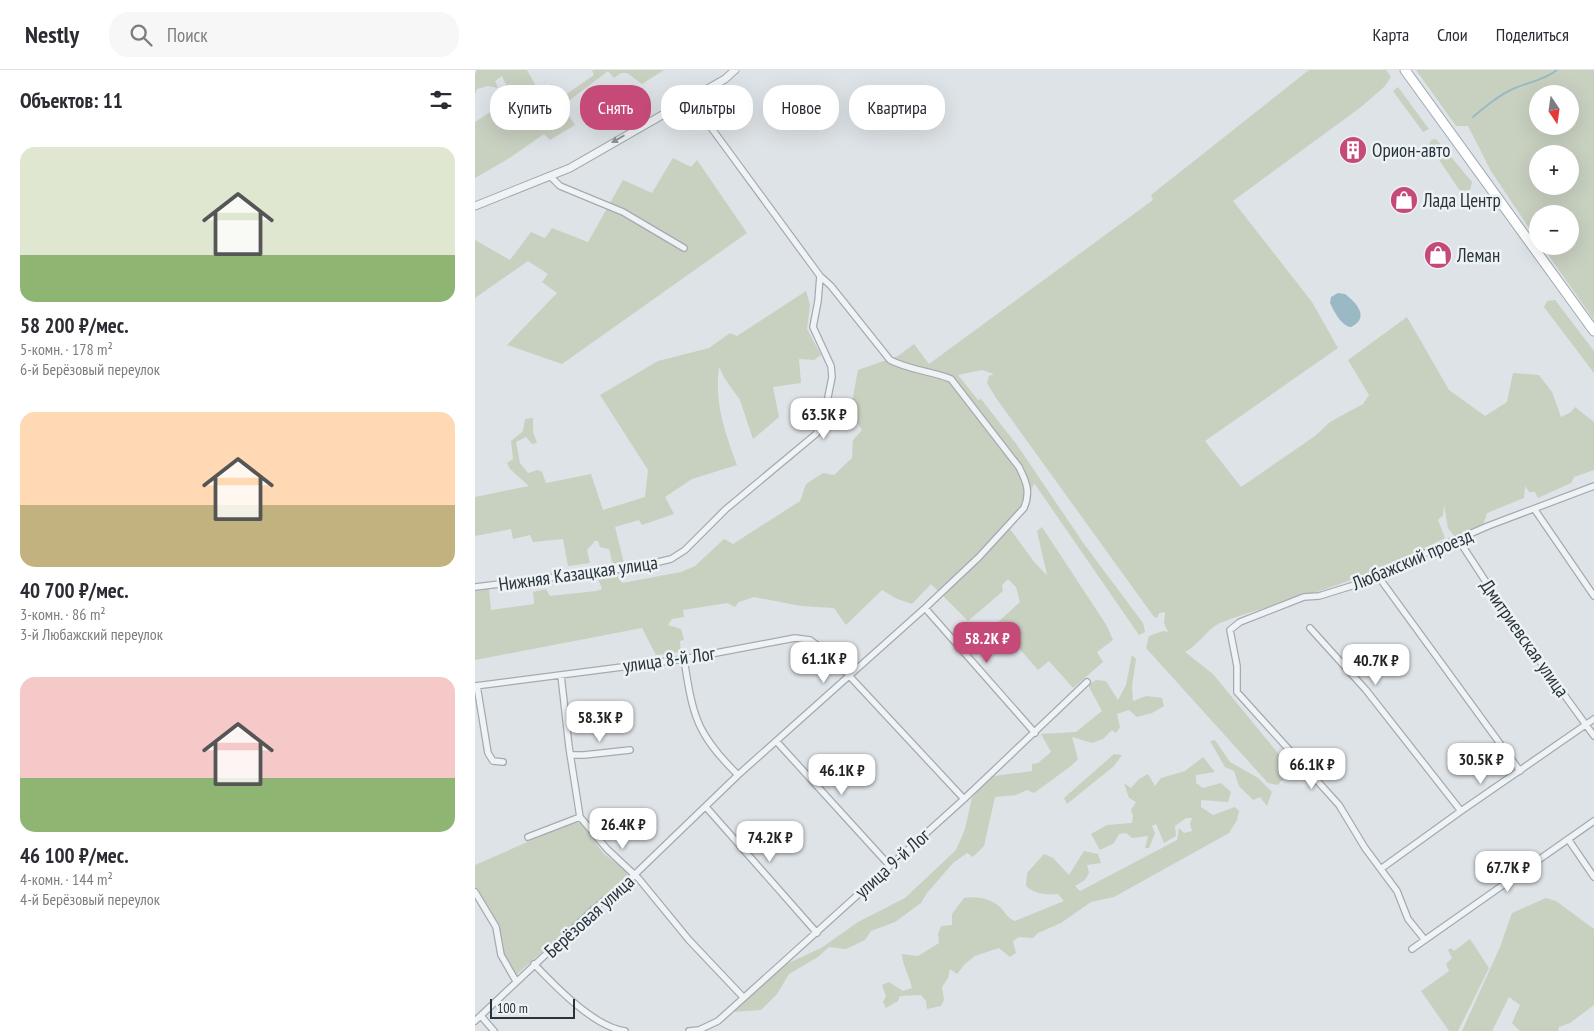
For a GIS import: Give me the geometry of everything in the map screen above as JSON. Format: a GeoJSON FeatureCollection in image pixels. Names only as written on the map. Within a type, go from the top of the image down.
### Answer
{"type":"FeatureCollection","features":[{"type":"Feature","properties":{"kind":"main road"},"geometry":{"type":"LineString","coordinates":[[1405,70],[1594,331]]}},
{"type":"Feature","properties":{"kind":"street"},"geometry":{"type":"LineString","coordinates":[[712,85],[735,70]]}},
{"type":"Feature","properties":{"kind":"street"},"geometry":{"type":"LineString","coordinates":[[475,206],[551,177],[661,113]]}},
{"type":"Feature","properties":{"kind":"street"},"geometry":{"type":"LineString","coordinates":[[713,130],[820,276]]}},
{"type":"Feature","properties":{"kind":"street"},"geometry":{"type":"LineString","coordinates":[[551,177],[560,186],[623,212],[684,248]]}},
{"type":"Feature","properties":{"kind":"street","name":"Нижняя Казацкая улица"},"geometry":{"type":"LineString","coordinates":[[475,587],[637,567],[671,559],[685,550],[746,491],[805,444],[816,434],[823,422],[832,377],[828,356],[813,327],[819,301],[820,276]]}},
{"type":"Feature","properties":{"kind":"street","name":"Берёзовая улица"},"geometry":{"type":"LineString","coordinates":[[475,1021],[534,964],[635,875],[738,775],[925,608],[979,557],[1024,508],[1029,498],[1027,482],[1002,444],[951,379],[937,373],[903,367],[890,360],[831,286],[820,276]]}},
{"type":"Feature","properties":{"kind":"street","name":"Любажский проезд"},"geometry":{"type":"LineString","coordinates":[[1382,868],[1365,848],[1339,805],[1237,692],[1237,666],[1230,630],[1240,622],[1304,597],[1319,596],[1374,579],[1377,574],[1458,539],[1594,486]]}},
{"type":"Feature","properties":{"kind":"street"},"geometry":{"type":"LineString","coordinates":[[1535,510],[1594,596]]}},
{"type":"Feature","properties":{"kind":"street","name":"Дмитриевская улица"},"geometry":{"type":"LineString","coordinates":[[1458,539],[1520,634],[1594,736]]}},
{"type":"Feature","properties":{"kind":"street"},"geometry":{"type":"LineString","coordinates":[[1383,583],[1521,771]]}},
{"type":"Feature","properties":{"kind":"street"},"geometry":{"type":"LineString","coordinates":[[925,608],[1035,733]]}},
{"type":"Feature","properties":{"kind":"street"},"geometry":{"type":"LineString","coordinates":[[1310,628],[1366,690],[1461,811]]}},
{"type":"Feature","properties":{"kind":"street","name":"улица 8-й Лог"},"geometry":{"type":"LineString","coordinates":[[476,686],[684,659],[795,638],[810,640],[817,643],[849,676],[912,746],[964,799]]}},
{"type":"Feature","properties":{"kind":"street"},"geometry":{"type":"LineString","coordinates":[[684,659],[694,713],[701,730],[710,746],[738,775]]}},
{"type":"Feature","properties":{"kind":"street"},"geometry":{"type":"LineString","coordinates":[[561,675],[570,755],[580,817],[607,849],[635,875],[715,969],[743,997]]}},
{"type":"Feature","properties":{"kind":"street","name":"улица 9-й Лог"},"geometry":{"type":"LineString","coordinates":[[689,1031],[699,1030],[718,1021],[964,799],[1087,682]]}},
{"type":"Feature","properties":{"kind":"street"},"geometry":{"type":"LineString","coordinates":[[476,686],[488,753],[493,761],[503,762]]}},
{"type":"Feature","properties":{"kind":"street"},"geometry":{"type":"LineString","coordinates":[[1425,940],[1408,919],[1397,891],[1382,868],[1461,811],[1594,720]]}},
{"type":"Feature","properties":{"kind":"street"},"geometry":{"type":"LineString","coordinates":[[777,742],[889,865]]}},
{"type":"Feature","properties":{"kind":"street"},"geometry":{"type":"LineString","coordinates":[[570,755],[631,750]]}},
{"type":"Feature","properties":{"kind":"street"},"geometry":{"type":"LineString","coordinates":[[706,806],[817,933]]}},
{"type":"Feature","properties":{"kind":"street"},"geometry":{"type":"LineString","coordinates":[[528,837],[580,817]]}},
{"type":"Feature","properties":{"kind":"street"},"geometry":{"type":"LineString","coordinates":[[1412,949],[1594,822]]}},
{"type":"Feature","properties":{"kind":"street"},"geometry":{"type":"LineString","coordinates":[[1568,839],[1594,877]]}},
{"type":"Feature","properties":{"kind":"street"},"geometry":{"type":"LineString","coordinates":[[475,892],[496,927],[501,955],[516,981]]}},
{"type":"Feature","properties":{"kind":"street"},"geometry":{"type":"LineString","coordinates":[[534,964],[565,996],[597,1018],[625,1031]]}},
{"type":"Feature","properties":{"kind":"street"},"geometry":{"type":"LineString","coordinates":[[481,1016],[494,1031]]}},
{"type":"Feature","properties":{"kind":"green space"},"geometry":{"type":"Polygon","coordinates":[[[477,70],[527,70],[535,85],[506,85],[502,76],[495,81],[497,85],[477,89],[475,95],[475,74],[477,70]]]}},
{"type":"Feature","properties":{"kind":"green space"},"geometry":{"type":"Polygon","coordinates":[[[592,70],[664,70],[642,84],[627,73],[621,73],[614,78],[608,71],[590,85],[580,85],[580,92],[570,100],[570,92],[594,75],[592,70]]]}},
{"type":"Feature","properties":{"kind":"green space"},"geometry":{"type":"Polygon","coordinates":[[[1309,70],[1386,70],[1391,77],[1385,86],[1361,107],[1233,201],[1312,302],[1338,348],[1205,441],[1241,487],[1315,436],[1330,422],[1363,404],[1369,395],[1348,360],[1407,317],[1449,390],[1485,416],[1507,402],[1513,373],[1539,375],[1552,392],[1561,417],[1571,412],[1575,407],[1594,422],[1594,470],[1574,477],[1571,483],[1538,498],[1535,492],[1529,492],[1525,486],[1524,498],[1487,513],[1483,525],[1455,537],[1448,528],[1444,505],[1443,515],[1438,520],[1445,538],[1384,567],[1342,583],[1220,623],[1185,652],[1213,674],[1290,768],[1292,775],[1281,781],[1278,785],[1268,783],[1146,648],[1149,636],[1163,631],[1168,632],[1164,623],[1165,612],[1159,613],[1157,618],[1154,617],[996,398],[987,383],[989,376],[994,374],[982,370],[958,375],[978,400],[981,399],[1017,445],[1084,544],[1143,623],[1145,632],[1139,635],[1034,483],[1024,511],[1010,529],[1035,563],[1047,575],[1037,531],[1042,527],[1107,626],[1113,640],[1097,652],[1103,662],[1073,688],[1049,661],[1038,670],[997,623],[1020,602],[1016,587],[1008,579],[1002,585],[1003,591],[968,621],[931,584],[912,604],[895,598],[882,590],[846,625],[834,608],[801,606],[754,597],[739,602],[735,607],[727,603],[683,610],[684,617],[672,619],[668,625],[681,629],[684,640],[680,641],[681,652],[656,655],[642,628],[475,660],[475,589],[489,588],[491,610],[534,604],[533,592],[546,589],[550,596],[602,589],[597,576],[615,573],[622,583],[681,572],[695,566],[724,539],[733,544],[800,501],[806,484],[823,473],[834,475],[852,458],[853,440],[862,430],[850,413],[858,370],[898,356],[914,344],[929,364],[1153,200],[1151,195],[1309,70]]]}},
{"type":"Feature","properties":{"kind":"green space"},"geometry":{"type":"Polygon","coordinates":[[[1416,70],[1594,70],[1594,320],[1548,255],[1579,255],[1579,205],[1529,205],[1529,228],[1491,171],[1468,126],[1456,126],[1416,70]]]}},
{"type":"Feature","properties":{"kind":"green space"},"geometry":{"type":"Polygon","coordinates":[[[1398,87],[1429,129],[1423,132],[1393,91],[1398,87]]]}},
{"type":"Feature","properties":{"kind":"green space"},"geometry":{"type":"Polygon","coordinates":[[[490,112],[490,130],[567,130],[550,140],[544,134],[508,159],[475,178],[475,122],[490,112]]]}},
{"type":"Feature","properties":{"kind":"green space"},"geometry":{"type":"Polygon","coordinates":[[[570,118],[575,125],[570,128],[570,118]]]}},
{"type":"Feature","properties":{"kind":"green space"},"geometry":{"type":"Polygon","coordinates":[[[1436,139],[1472,182],[1470,190],[1460,191],[1429,145],[1431,140],[1436,139]]]}},
{"type":"Feature","properties":{"kind":"green space"},"geometry":{"type":"Polygon","coordinates":[[[673,158],[691,167],[697,160],[747,233],[562,364],[507,345],[557,293],[542,282],[548,274],[528,261],[475,298],[475,240],[510,260],[531,232],[545,238],[552,228],[588,242],[623,180],[652,193],[673,158]]]}},
{"type":"Feature","properties":{"kind":"green space"},"geometry":{"type":"Polygon","coordinates":[[[806,291],[810,305],[807,329],[821,355],[814,360],[799,359],[801,383],[773,387],[779,417],[753,439],[740,400],[719,367],[719,405],[737,465],[692,479],[665,497],[674,514],[642,525],[639,520],[615,527],[624,563],[613,565],[609,549],[600,547],[598,541],[595,541],[587,550],[590,563],[568,566],[563,539],[533,542],[530,535],[513,539],[511,529],[475,536],[475,497],[529,486],[510,469],[507,463],[513,459],[511,441],[523,431],[525,419],[533,418],[533,432],[537,443],[532,444],[526,437],[516,442],[520,463],[528,473],[538,470],[542,472],[546,483],[591,474],[603,510],[645,497],[648,470],[600,395],[658,361],[709,348],[730,333],[737,336],[806,291]]]}},
{"type":"Feature","properties":{"kind":"green space"},"geometry":{"type":"Polygon","coordinates":[[[1555,300],[1594,351],[1594,373],[1544,307],[1547,301],[1555,300]]]}},
{"type":"Feature","properties":{"kind":"green space"},"geometry":{"type":"Polygon","coordinates":[[[1132,655],[1136,659],[1132,686],[1133,701],[1146,696],[1162,698],[1164,706],[1152,713],[1137,717],[1129,710],[1117,714],[1120,727],[1116,733],[1112,730],[1103,739],[1092,743],[1072,737],[1078,759],[1034,793],[1027,790],[1016,795],[995,797],[984,846],[973,857],[967,853],[953,863],[927,893],[921,903],[895,922],[871,931],[865,940],[846,949],[829,947],[818,957],[789,974],[777,994],[761,1010],[730,1012],[780,967],[821,948],[858,922],[905,898],[956,850],[965,829],[972,798],[987,777],[1032,771],[1032,764],[1038,763],[1051,752],[1041,734],[1076,732],[1102,711],[1088,685],[1096,680],[1106,681],[1118,700],[1126,685],[1132,655]]]}},
{"type":"Feature","properties":{"kind":"green space"},"geometry":{"type":"Polygon","coordinates":[[[1215,740],[1230,762],[1258,778],[1272,792],[1267,806],[1260,797],[1253,800],[1239,786],[1234,771],[1225,767],[1210,741],[1215,740]]]}},
{"type":"Feature","properties":{"kind":"green space"},"geometry":{"type":"Polygon","coordinates":[[[1114,754],[1122,755],[1114,766],[1067,804],[1064,798],[1114,754]]]}},
{"type":"Feature","properties":{"kind":"green space"},"geometry":{"type":"Polygon","coordinates":[[[1203,757],[1215,772],[1196,775],[1196,783],[1203,788],[1221,783],[1231,792],[1228,802],[1201,800],[1201,807],[1213,815],[1235,807],[1239,811],[1237,820],[1229,833],[1114,897],[1091,902],[1061,923],[1038,933],[1033,938],[1019,937],[1013,941],[1016,953],[1010,957],[999,948],[975,956],[957,974],[950,969],[948,978],[942,987],[944,1000],[941,1006],[927,1009],[926,1001],[921,995],[900,996],[898,1001],[886,1008],[883,1002],[886,996],[882,985],[889,982],[903,991],[912,988],[902,954],[918,956],[939,943],[938,934],[941,926],[952,925],[952,914],[964,898],[974,897],[992,902],[1015,921],[1064,901],[1058,894],[1033,891],[1026,886],[1027,873],[1044,854],[1053,858],[1069,875],[1084,851],[1098,854],[1101,863],[1087,865],[1089,873],[1085,880],[1075,886],[1080,891],[1177,840],[1179,828],[1184,833],[1192,831],[1190,824],[1192,818],[1186,818],[1175,826],[1176,836],[1164,843],[1156,824],[1152,826],[1155,833],[1149,848],[1145,848],[1148,836],[1132,838],[1126,833],[1119,834],[1114,843],[1100,850],[1091,834],[1107,825],[1132,823],[1133,816],[1131,810],[1136,802],[1129,798],[1124,783],[1131,788],[1139,779],[1148,774],[1155,786],[1161,778],[1185,771],[1203,757]]]}},
{"type":"Feature","properties":{"kind":"green space"},"geometry":{"type":"Polygon","coordinates":[[[573,822],[581,823],[604,854],[630,873],[515,976],[511,973],[486,904],[475,887],[475,865],[573,822]]]}},
{"type":"Feature","properties":{"kind":"green space"},"geometry":{"type":"Polygon","coordinates":[[[1546,898],[1556,901],[1594,929],[1594,1005],[1570,1023],[1559,1027],[1558,1031],[1520,1031],[1512,1023],[1520,1005],[1509,997],[1492,1031],[1462,1031],[1500,947],[1512,913],[1546,898]]]}},
{"type":"Feature","properties":{"kind":"green space"},"geometry":{"type":"Polygon","coordinates":[[[1470,939],[1489,968],[1458,1031],[1449,1031],[1421,991],[1449,971],[1446,964],[1452,958],[1448,950],[1451,948],[1454,951],[1470,939]]]}},
{"type":"Feature","properties":{"kind":"water"},"geometry":{"type":"Polygon","coordinates":[[[1338,293],[1345,294],[1360,310],[1360,319],[1351,327],[1341,321],[1330,303],[1331,297],[1338,293]]]}},
{"type":"Feature","properties":{"kind":"waterway"},"geometry":{"type":"LineString","coordinates":[[1473,117],[1504,94],[1557,70]]}},
{"type":"Feature","properties":{"kind":"place","name":"Орион-авто"},"geometry":{"type":"Point","coordinates":[1353,150]}},
{"type":"Feature","properties":{"kind":"place","name":"Лада Центр"},"geometry":{"type":"Point","coordinates":[1404,200]}},
{"type":"Feature","properties":{"kind":"place","name":"Леман"},"geometry":{"type":"Point","coordinates":[1438,255]}}]}
